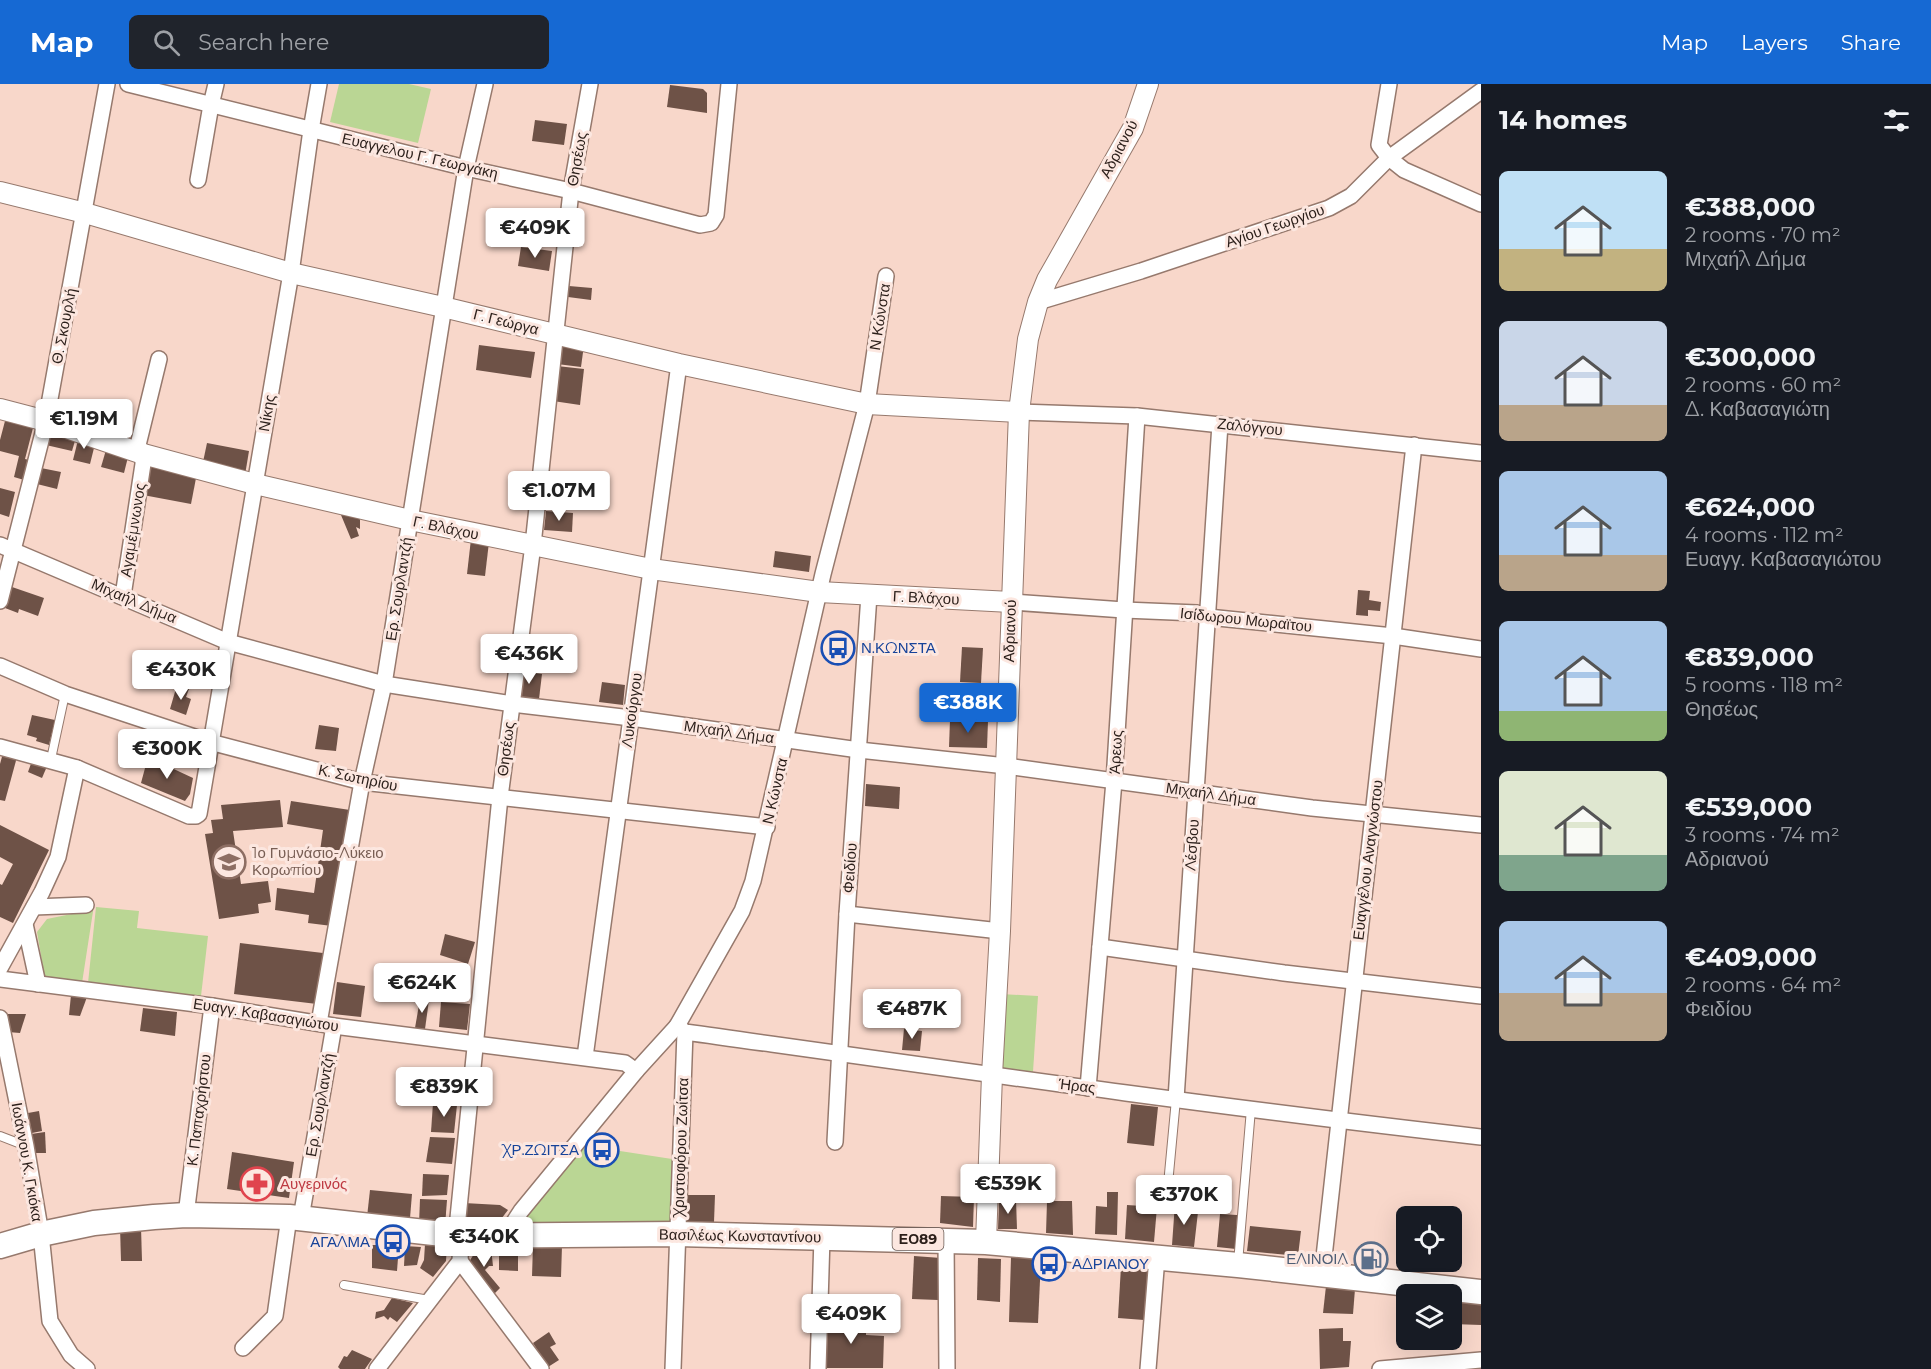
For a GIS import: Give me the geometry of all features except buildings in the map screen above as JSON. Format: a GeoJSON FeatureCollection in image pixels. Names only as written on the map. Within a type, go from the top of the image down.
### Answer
{"type":"FeatureCollection","features":[{"type":"Feature","properties":{"kind":"main road","name":"Βασιλέως Κωνσταντίνου"},"geometry":{"type":"LineString","coordinates":[[0,1246],[41,1234],[94,1223],[186,1215],[295,1218],[460,1236],[678,1234],[986,1242],[1382,1276],[1481,1292]]}},
{"type":"Feature","properties":{"kind":"street","name":"Θ. Σκουρλή"},"geometry":{"type":"LineString","coordinates":[[0,601],[7,548],[46,421],[107,84]]}},
{"type":"Feature","properties":{"kind":"street","name":"Ευαγγελου Γ. Γεωργάκη"},"geometry":{"type":"LineString","coordinates":[[128,84],[466,168],[571,191],[700,225],[711,223],[716,215],[729,84]]}},
{"type":"Feature","properties":{"kind":"street"},"geometry":{"type":"LineString","coordinates":[[198,180],[216,84]]}},
{"type":"Feature","properties":{"kind":"street","name":"Νίκης"},"geometry":{"type":"LineString","coordinates":[[77,768],[189,816],[196,816],[202,800],[291,273],[319,84]]}},
{"type":"Feature","properties":{"kind":"street","name":"Ερ. Σουρλαντζή"},"geometry":{"type":"LineString","coordinates":[[243,1348],[274,1316],[295,1218],[362,782],[384,684],[466,168],[485,84]]}},
{"type":"Feature","properties":{"kind":"street","name":"Θησέως"},"geometry":{"type":"LineString","coordinates":[[460,1261],[458,1218],[500,797],[533,545],[571,191],[590,84]]}},
{"type":"Feature","properties":{"kind":"street","name":"Αδριανού"},"geometry":{"type":"LineString","coordinates":[[986,1242],[1019,412],[1028,339],[1038,302],[1047,280],[1133,128],[1148,84]]}},
{"type":"Feature","properties":{"kind":"street"},"geometry":{"type":"LineString","coordinates":[[1389,84],[1379,145],[1389,158],[1404,170],[1481,204]]}},
{"type":"Feature","properties":{"kind":"street","name":"Αγίου Γεωργίου"},"geometry":{"type":"LineString","coordinates":[[1038,302],[1141,271],[1329,208],[1351,196],[1389,158],[1481,91]]}},
{"type":"Feature","properties":{"kind":"street","name":"Γ. Γεώργα"},"geometry":{"type":"LineString","coordinates":[[0,192],[85,213],[291,273],[679,364],[867,404],[1019,412]]}},
{"type":"Feature","properties":{"kind":"street","name":"Ν Κώνστα"},"geometry":{"type":"LineString","coordinates":[[511,1237],[512,1225],[521,1211],[636,1071],[681,1029],[742,911],[753,881],[767,827],[819,592],[867,404],[886,276]]}},
{"type":"Feature","properties":{"kind":"street","name":"Αγαμέμνωνος"},"geometry":{"type":"LineString","coordinates":[[123,596],[143,464],[143,454],[138,445],[159,359]]}},
{"type":"Feature","properties":{"kind":"street","name":"Λυκούργου"},"geometry":{"type":"LineString","coordinates":[[585,1057],[679,364]]}},
{"type":"Feature","properties":{"kind":"street","name":"Γ. Βλάχου"},"geometry":{"type":"LineString","coordinates":[[0,409],[46,421],[143,454],[255,484],[410,520],[651,568],[819,592],[1011,602]]}},
{"type":"Feature","properties":{"kind":"street","name":"Ζαλόγγου"},"geometry":{"type":"LineString","coordinates":[[1019,412],[1137,416],[1481,453]]}},
{"type":"Feature","properties":{"kind":"street","name":"Άρεως"},"geometry":{"type":"LineString","coordinates":[[1088,1088],[1114,781],[1137,416]]}},
{"type":"Feature","properties":{"kind":"street","name":"Λέσβου"},"geometry":{"type":"LineString","coordinates":[[1176,1099],[1220,424]]}},
{"type":"Feature","properties":{"kind":"street","name":"Ευαγγέλου Αναγνώστου"},"geometry":{"type":"LineString","coordinates":[[1339,1273],[1339,1121],[1414,445]]}},
{"type":"Feature","properties":{"kind":"street","name":"Μιχαήλ Δήμα"},"geometry":{"type":"LineString","coordinates":[[7,548],[228,642],[384,684],[512,704],[859,750],[1006,766],[1196,793],[1481,825]]}},
{"type":"Feature","properties":{"kind":"street","name":"Φειδίου"},"geometry":{"type":"LineString","coordinates":[[835,1142],[847,914],[869,595]]}},
{"type":"Feature","properties":{"kind":"street","name":"Ισίδωρου Μωραϊτου"},"geometry":{"type":"LineString","coordinates":[[1011,602],[1197,613],[1208,617],[1393,636],[1481,649]]}},
{"type":"Feature","properties":{"kind":"street","name":"Κ. Σωτηρίου"},"geometry":{"type":"LineString","coordinates":[[0,666],[65,694],[210,742],[377,786],[500,797],[767,827]]}},
{"type":"Feature","properties":{"kind":"street"},"geometry":{"type":"LineString","coordinates":[[0,747],[51,759],[77,768],[58,857],[34,907],[0,968]]}},
{"type":"Feature","properties":{"kind":"street"},"geometry":{"type":"LineString","coordinates":[[34,907],[86,905]]}},
{"type":"Feature","properties":{"kind":"street"},"geometry":{"type":"LineString","coordinates":[[847,914],[1000,931]]}},
{"type":"Feature","properties":{"kind":"street"},"geometry":{"type":"LineString","coordinates":[[25,924],[38,984]]}},
{"type":"Feature","properties":{"kind":"street"},"geometry":{"type":"LineString","coordinates":[[1100,947],[1481,996]]}},
{"type":"Feature","properties":{"kind":"street","name":"Ευαγγ. Καβασαγιώτου"},"geometry":{"type":"LineString","coordinates":[[0,979],[212,1006],[326,1025],[585,1057],[625,1063],[636,1071]]}},
{"type":"Feature","properties":{"kind":"street","name":"Κ. Παπαχρήστου"},"geometry":{"type":"LineString","coordinates":[[186,1215],[212,1006]]}},
{"type":"Feature","properties":{"kind":"street","name":"Ιωάννου Κ. Γκιόκα"},"geometry":{"type":"LineString","coordinates":[[0,1018],[2,1041],[26,1146],[41,1234],[50,1321],[71,1355],[87,1369]]}},
{"type":"Feature","properties":{"kind":"street","name":"Ήρας"},"geometry":{"type":"LineString","coordinates":[[681,1029],[840,1054],[1088,1088],[1481,1137]]}},
{"type":"Feature","properties":{"kind":"street","name":"Χριστοφόρου Ζωίτσα"},"geometry":{"type":"LineString","coordinates":[[673,1369],[678,1234],[681,1029]]}},
{"type":"Feature","properties":{"kind":"street"},"geometry":{"type":"LineString","coordinates":[[818,1369],[822,1237]]}},
{"type":"Feature","properties":{"kind":"street"},"geometry":{"type":"LineString","coordinates":[[946,1240],[947,1369]]}},
{"type":"Feature","properties":{"kind":"street"},"geometry":{"type":"LineString","coordinates":[[1148,1369],[1156,1257]]}},
{"type":"Feature","properties":{"kind":"street"},"geometry":{"type":"LineString","coordinates":[[377,1369],[460,1261],[541,1369]]}},
{"type":"Feature","properties":{"kind":"street"},"geometry":{"type":"LineString","coordinates":[[1380,1369],[1481,1360]]}},
{"type":"Feature","properties":{"kind":"lane"},"geometry":{"type":"LineString","coordinates":[[51,759],[65,694]]}},
{"type":"Feature","properties":{"kind":"lane","name":"Λέσβου"},"geometry":{"type":"LineString","coordinates":[[1167,1195],[1176,1099]]}},
{"type":"Feature","properties":{"kind":"lane"},"geometry":{"type":"LineString","coordinates":[[1238,1265],[1251,1109]]}},
{"type":"Feature","properties":{"kind":"lane"},"geometry":{"type":"LineString","coordinates":[[0,1136],[26,1146]]}},
{"type":"Feature","properties":{"kind":"lane"},"geometry":{"type":"LineString","coordinates":[[344,1285],[429,1300]]}},
{"type":"Feature","properties":{"kind":"green space"},"geometry":{"type":"Polygon","coordinates":[[[339,84],[409,84],[431,89],[418,143],[330,122],[339,84]]]}},
{"type":"Feature","properties":{"kind":"green space"},"geometry":{"type":"Polygon","coordinates":[[[94,905],[82,983],[45,979],[37,932],[47,919],[86,911],[94,905]]]}},
{"type":"Feature","properties":{"kind":"green space"},"geometry":{"type":"Polygon","coordinates":[[[96,907],[139,911],[137,928],[208,936],[201,996],[88,983],[96,907]]]}},
{"type":"Feature","properties":{"kind":"green space"},"geometry":{"type":"Polygon","coordinates":[[[1001,994],[1038,996],[1033,1072],[999,1068],[1001,994]]]}},
{"type":"Feature","properties":{"kind":"green space"},"geometry":{"type":"Polygon","coordinates":[[[581,1145],[672,1159],[670,1229],[520,1226],[522,1216],[581,1145]]]}},
{"type":"Feature","properties":{"kind":"place","name":"Ν.ΚΩΝΣΤΑ"},"geometry":{"type":"Point","coordinates":[838,648]}},
{"type":"Feature","properties":{"kind":"place","name":"1ο Γυμνάσιο-Λύκειο Κορωπίου"},"geometry":{"type":"Point","coordinates":[229,862]}},
{"type":"Feature","properties":{"kind":"place","name":"ΧΡ.ΖΩΙΤΣΑ"},"geometry":{"type":"Point","coordinates":[602,1150]}},
{"type":"Feature","properties":{"kind":"place","name":"Αυγερινός"},"geometry":{"type":"Point","coordinates":[257,1184]}},
{"type":"Feature","properties":{"kind":"place","name":"ΑΓΑΛΜΑ"},"geometry":{"type":"Point","coordinates":[393,1242]}},
{"type":"Feature","properties":{"kind":"place","name":"ΕΛΙΝΟΙΛ"},"geometry":{"type":"Point","coordinates":[1371,1259]}},
{"type":"Feature","properties":{"kind":"place","name":"ΑΔΡΙΑΝΟΥ"},"geometry":{"type":"Point","coordinates":[1049,1264]}}]}
